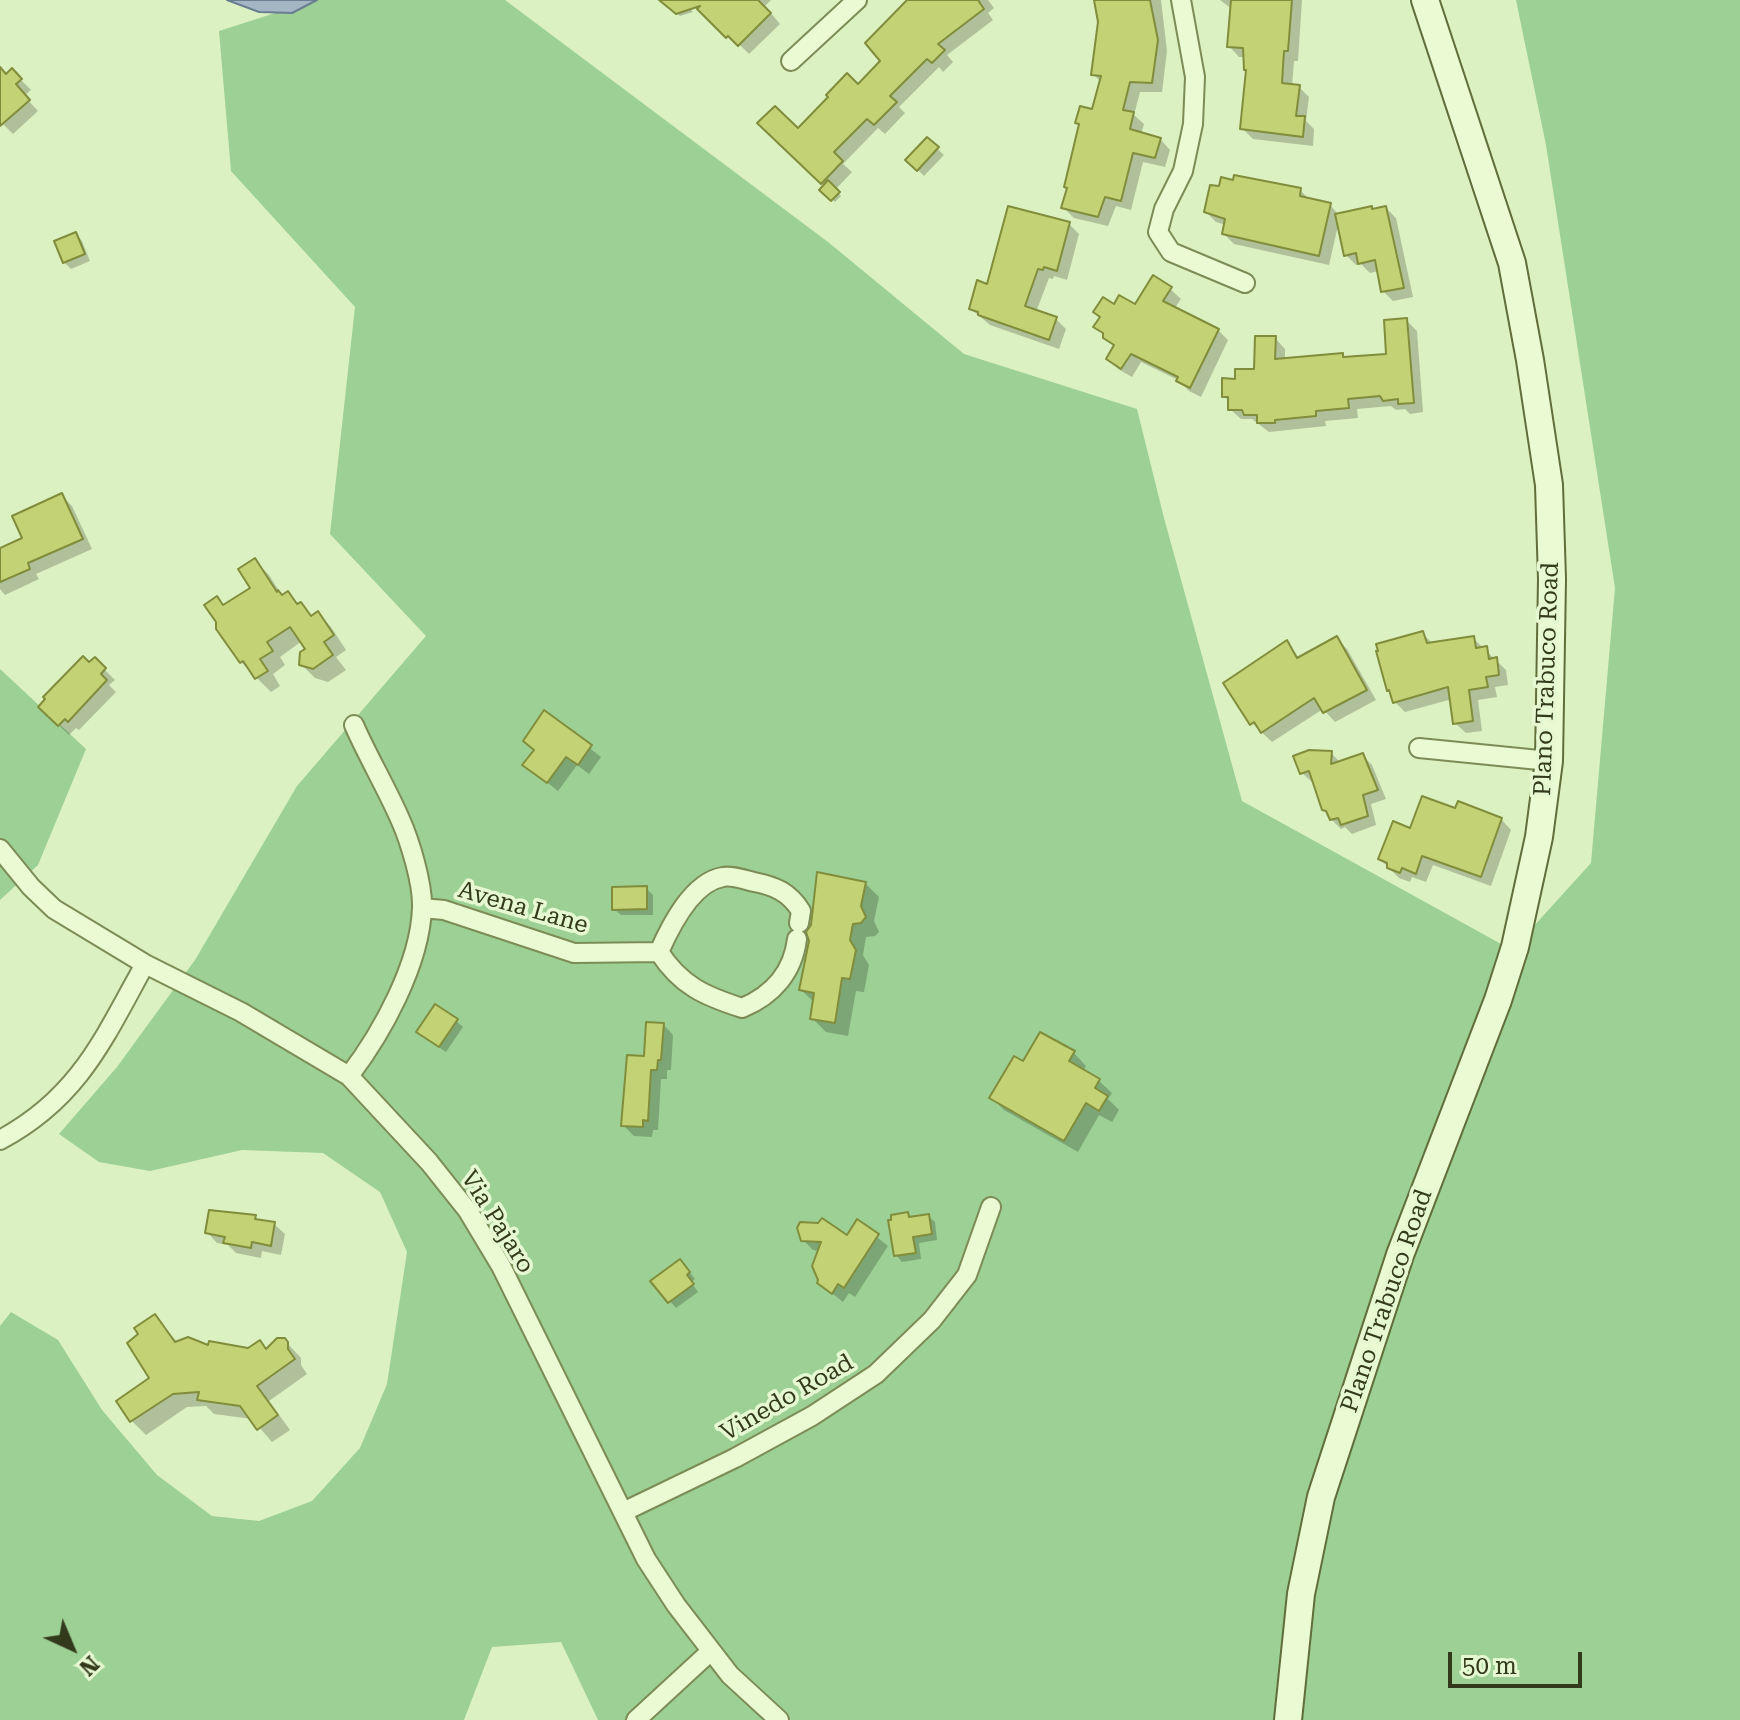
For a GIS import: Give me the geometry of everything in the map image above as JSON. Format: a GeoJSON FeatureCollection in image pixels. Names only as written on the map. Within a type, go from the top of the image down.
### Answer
{"type":"FeatureCollection","features":[{"type":"Feature","properties":{"kind":"street"},"geometry":{"type":"LineString","coordinates":[[791,61],[857,0]]}},
{"type":"Feature","properties":{"kind":"street"},"geometry":{"type":"LineString","coordinates":[[1181,0],[1195,77],[1193,124],[1183,171],[1164,209],[1158,232],[1171,252],[1245,283]]}},
{"type":"Feature","properties":{"kind":"street","name":"Plano Trabuco Road"},"geometry":{"type":"LineString","coordinates":[[1288,1720],[1301,1594],[1321,1497],[1400,1255],[1487,1029],[1515,947],[1539,837],[1549,761],[1552,579],[1549,485],[1530,360],[1512,263],[1425,0]]}},
{"type":"Feature","properties":{"kind":"street"},"geometry":{"type":"LineString","coordinates":[[349,1076],[371,1046],[395,1003],[408,968],[422,908],[415,868],[401,820],[354,725]]}},
{"type":"Feature","properties":{"kind":"street"},"geometry":{"type":"LineString","coordinates":[[1419,748],[1549,761]]}},
{"type":"Feature","properties":{"kind":"street","name":"Via Pajaro"},"geometry":{"type":"LineString","coordinates":[[0,849],[54,909],[145,964],[241,1012],[349,1076],[429,1162],[468,1211],[501,1266],[646,1559],[676,1605],[730,1675],[779,1720]]}},
{"type":"Feature","properties":{"kind":"street"},"geometry":{"type":"LineString","coordinates":[[724,876],[769,885],[785,892],[801,911],[795,956],[782,980],[759,1001],[742,1008],[704,995],[680,979],[659,952],[670,925],[690,898],[710,882],[724,876]]}},
{"type":"Feature","properties":{"kind":"street","name":"Avena Lane"},"geometry":{"type":"LineString","coordinates":[[422,908],[444,910],[574,953],[659,952]]}},
{"type":"Feature","properties":{"kind":"street"},"geometry":{"type":"LineString","coordinates":[[0,1140],[40,1116],[68,1090],[91,1061],[145,964]]}},
{"type":"Feature","properties":{"kind":"street","name":"Vinedo Road"},"geometry":{"type":"LineString","coordinates":[[623,1512],[735,1458],[812,1416],[876,1374],[932,1320],[967,1275],[991,1207]]}},
{"type":"Feature","properties":{"kind":"street"},"geometry":{"type":"LineString","coordinates":[[636,1720],[711,1651]]}},
{"type":"Feature","properties":{"kind":"green space"},"geometry":{"type":"Polygon","coordinates":[[[316,0],[505,0],[828,242],[964,354],[1137,409],[1242,801],[1512,950],[1591,863],[1615,588],[1546,145],[1516,0],[1740,0],[1740,1720],[598,1720],[561,1642],[492,1647],[464,1720],[0,1720],[0,1326],[11,1312],[58,1340],[102,1410],[157,1475],[212,1516],[259,1521],[312,1501],[360,1448],[387,1384],[407,1252],[380,1192],[323,1153],[242,1150],[150,1171],[99,1162],[59,1134],[117,1067],[195,960],[297,786],[426,636],[330,534],[355,307],[231,171],[219,31],[316,0]]]}},
{"type":"Feature","properties":{"kind":"green space"},"geometry":{"type":"Polygon","coordinates":[[[0,669],[86,749],[38,865],[0,900],[0,669]]]}},
{"type":"Feature","properties":{"kind":"water"},"geometry":{"type":"Polygon","coordinates":[[[227,0],[317,0],[292,13],[259,12],[227,0]]]}},
{"type":"Feature","properties":{"kind":"building"},"geometry":{"type":"Polygon","coordinates":[[[659,0],[758,0],[771,13],[738,46],[697,9],[700,6],[676,14],[659,0]]]}},
{"type":"Feature","properties":{"kind":"building"},"geometry":{"type":"Polygon","coordinates":[[[907,0],[978,0],[984,9],[938,44],[945,50],[932,63],[927,59],[890,96],[897,102],[874,125],[867,119],[834,152],[843,161],[821,184],[757,123],[775,106],[798,128],[847,73],[858,84],[880,61],[865,43],[907,0]]]}},
{"type":"Feature","properties":{"kind":"building"},"geometry":{"type":"Polygon","coordinates":[[[1094,0],[1150,0],[1158,40],[1152,83],[1130,82],[1123,110],[1134,112],[1130,129],[1161,138],[1155,158],[1133,153],[1121,201],[1105,197],[1098,217],[1061,208],[1080,106],[1092,109],[1101,76],[1091,75],[1098,22],[1094,0]]]}},
{"type":"Feature","properties":{"kind":"building"},"geometry":{"type":"Polygon","coordinates":[[[1231,0],[1292,0],[1282,83],[1300,85],[1296,116],[1305,116],[1303,137],[1240,129],[1246,70],[1243,48],[1227,47],[1231,0]]]}},
{"type":"Feature","properties":{"kind":"building"},"geometry":{"type":"Polygon","coordinates":[[[0,67],[6,74],[12,68],[22,79],[16,84],[30,100],[0,126],[0,67]]]}},
{"type":"Feature","properties":{"kind":"building"},"geometry":{"type":"Polygon","coordinates":[[[927,137],[939,147],[917,171],[905,160],[927,137]]]}},
{"type":"Feature","properties":{"kind":"building"},"geometry":{"type":"Polygon","coordinates":[[[1234,175],[1301,188],[1300,196],[1331,203],[1319,256],[1222,234],[1225,219],[1204,212],[1210,185],[1219,186],[1221,177],[1233,180],[1234,175]]]}},
{"type":"Feature","properties":{"kind":"building"},"geometry":{"type":"Polygon","coordinates":[[[828,180],[840,192],[831,201],[819,190],[828,180]]]}},
{"type":"Feature","properties":{"kind":"building"},"geometry":{"type":"Polygon","coordinates":[[[1008,206],[1070,222],[1057,271],[1044,267],[1043,270],[1038,269],[1025,306],[1057,317],[1049,340],[969,309],[977,280],[987,284],[1008,206]]]}},
{"type":"Feature","properties":{"kind":"building"},"geometry":{"type":"Polygon","coordinates":[[[1372,206],[1372,209],[1386,206],[1404,288],[1381,292],[1375,260],[1358,264],[1356,253],[1344,256],[1335,214],[1372,206]]]}},
{"type":"Feature","properties":{"kind":"building"},"geometry":{"type":"Polygon","coordinates":[[[76,232],[85,254],[63,263],[54,241],[76,232]]]}},
{"type":"Feature","properties":{"kind":"building"},"geometry":{"type":"Polygon","coordinates":[[[1153,275],[1172,287],[1163,301],[1219,329],[1190,388],[1176,381],[1178,377],[1131,354],[1121,369],[1106,359],[1114,345],[1093,327],[1100,317],[1093,312],[1103,297],[1114,304],[1119,295],[1135,304],[1153,275]]]}},
{"type":"Feature","properties":{"kind":"building"},"geometry":{"type":"Polygon","coordinates":[[[1407,318],[1414,403],[1398,404],[1398,399],[1383,401],[1380,396],[1348,399],[1349,408],[1316,411],[1316,416],[1275,420],[1275,423],[1257,423],[1257,415],[1228,410],[1228,397],[1222,397],[1222,378],[1235,379],[1235,369],[1254,369],[1255,336],[1276,336],[1275,359],[1343,353],[1343,357],[1386,354],[1384,320],[1407,318]]]}},
{"type":"Feature","properties":{"kind":"building"},"geometry":{"type":"Polygon","coordinates":[[[62,493],[83,539],[28,563],[30,569],[0,582],[0,548],[22,538],[12,516],[62,493]]]}},
{"type":"Feature","properties":{"kind":"building"},"geometry":{"type":"Polygon","coordinates":[[[255,558],[277,592],[282,595],[288,591],[311,616],[318,611],[334,635],[324,642],[333,655],[313,669],[299,665],[300,652],[305,649],[290,627],[267,642],[273,651],[260,659],[268,671],[255,679],[216,629],[216,622],[204,605],[217,596],[223,605],[250,588],[238,569],[255,558]]]}},
{"type":"Feature","properties":{"kind":"building"},"geometry":{"type":"Polygon","coordinates":[[[1423,631],[1427,643],[1474,636],[1476,648],[1487,646],[1489,659],[1497,657],[1499,675],[1486,677],[1488,687],[1469,690],[1473,721],[1453,724],[1448,687],[1393,703],[1387,691],[1376,644],[1423,631]]]}},
{"type":"Feature","properties":{"kind":"building"},"geometry":{"type":"Polygon","coordinates":[[[1337,636],[1367,690],[1323,713],[1314,698],[1261,733],[1254,722],[1250,725],[1223,683],[1287,640],[1297,658],[1337,636]]]}},
{"type":"Feature","properties":{"kind":"building"},"geometry":{"type":"Polygon","coordinates":[[[83,656],[89,662],[95,657],[106,668],[101,674],[107,680],[68,722],[65,719],[58,726],[38,707],[45,699],[43,697],[83,656]]]}},
{"type":"Feature","properties":{"kind":"building"},"geometry":{"type":"Polygon","coordinates":[[[544,710],[592,745],[578,765],[566,757],[547,783],[522,765],[534,750],[523,741],[544,710]]]}},
{"type":"Feature","properties":{"kind":"building"},"geometry":{"type":"Polygon","coordinates":[[[1309,750],[1332,751],[1331,764],[1363,753],[1378,790],[1363,795],[1368,816],[1341,825],[1338,818],[1330,820],[1326,811],[1322,810],[1309,771],[1300,774],[1293,756],[1309,750]]]}},
{"type":"Feature","properties":{"kind":"building"},"geometry":{"type":"Polygon","coordinates":[[[1422,796],[1455,808],[1458,801],[1502,818],[1481,877],[1422,856],[1416,874],[1402,868],[1400,873],[1387,868],[1387,863],[1378,859],[1393,821],[1410,828],[1422,796]]]}},
{"type":"Feature","properties":{"kind":"building"},"geometry":{"type":"Polygon","coordinates":[[[817,872],[866,882],[861,906],[866,917],[861,923],[853,924],[850,940],[856,950],[850,979],[842,978],[835,1023],[810,1019],[814,993],[799,990],[809,941],[806,932],[811,925],[817,872]]]}},
{"type":"Feature","properties":{"kind":"building"},"geometry":{"type":"Polygon","coordinates":[[[647,886],[647,909],[612,910],[612,887],[647,886]]]}},
{"type":"Feature","properties":{"kind":"building"},"geometry":{"type":"Polygon","coordinates":[[[435,1004],[458,1019],[439,1047],[416,1032],[435,1004]]]}},
{"type":"Feature","properties":{"kind":"building"},"geometry":{"type":"Polygon","coordinates":[[[646,1022],[664,1023],[661,1060],[658,1060],[657,1070],[651,1070],[648,1121],[643,1120],[643,1127],[621,1126],[627,1055],[644,1056],[646,1022]]]}},
{"type":"Feature","properties":{"kind":"building"},"geometry":{"type":"Polygon","coordinates":[[[1040,1032],[1075,1051],[1069,1061],[1100,1079],[1095,1088],[1108,1096],[1099,1111],[1086,1103],[1064,1141],[989,1098],[1014,1056],[1023,1061],[1040,1032]]]}},
{"type":"Feature","properties":{"kind":"building"},"geometry":{"type":"Polygon","coordinates":[[[209,1210],[256,1215],[255,1219],[275,1222],[271,1246],[252,1242],[251,1248],[223,1243],[225,1237],[205,1233],[209,1210]]]}},
{"type":"Feature","properties":{"kind":"building"},"geometry":{"type":"Polygon","coordinates":[[[908,1212],[909,1217],[929,1214],[932,1234],[913,1237],[916,1253],[894,1256],[888,1220],[891,1220],[891,1215],[908,1212]]]}},
{"type":"Feature","properties":{"kind":"building"},"geometry":{"type":"Polygon","coordinates":[[[822,1218],[847,1235],[857,1219],[879,1234],[844,1288],[838,1284],[832,1294],[817,1283],[812,1266],[821,1242],[801,1241],[797,1228],[800,1222],[818,1223],[822,1218]]]}},
{"type":"Feature","properties":{"kind":"building"},"geometry":{"type":"Polygon","coordinates":[[[680,1259],[694,1284],[668,1303],[650,1281],[680,1259]]]}},
{"type":"Feature","properties":{"kind":"building"},"geometry":{"type":"Polygon","coordinates":[[[155,1314],[175,1342],[188,1337],[208,1345],[209,1341],[248,1348],[260,1340],[266,1349],[277,1338],[285,1338],[295,1359],[257,1386],[278,1415],[257,1430],[240,1406],[197,1400],[199,1392],[173,1394],[130,1422],[116,1401],[149,1378],[127,1343],[138,1334],[134,1328],[155,1314]]]}}]}
